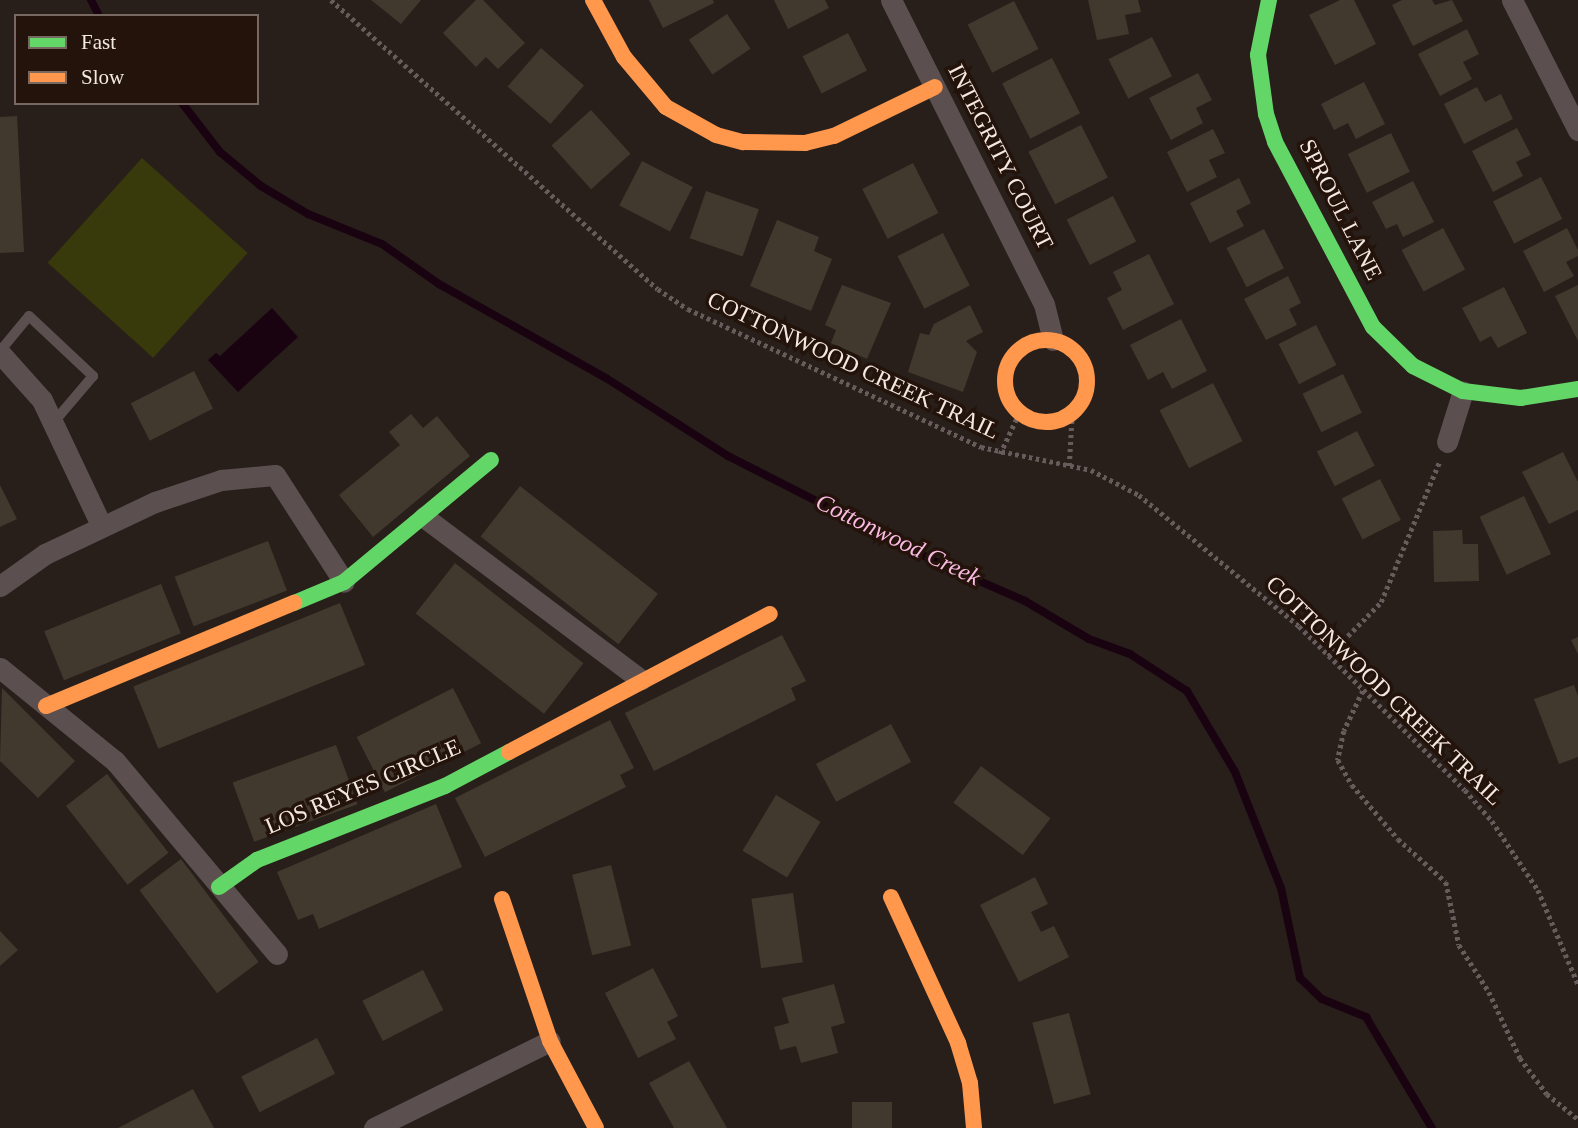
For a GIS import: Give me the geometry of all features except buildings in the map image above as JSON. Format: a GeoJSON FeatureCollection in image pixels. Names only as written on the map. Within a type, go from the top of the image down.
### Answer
{"type":"FeatureCollection","features":[{"type":"Feature","properties":{"kind":"street"},"geometry":{"type":"LineString","coordinates":[[593,0],[643,85],[691,123],[734,140],[778,145],[834,136],[935,87]]}},
{"type":"Feature","properties":{"kind":"street","name":"INTEGRITY COURT"},"geometry":{"type":"LineString","coordinates":[[891,0],[1044,304],[1053,340]]}},
{"type":"Feature","properties":{"kind":"street"},"geometry":{"type":"LineString","coordinates":[[1512,0],[1578,130]]}},
{"type":"Feature","properties":{"kind":"street","name":"SPROUL LANE"},"geometry":{"type":"LineString","coordinates":[[1262,2],[1259,84],[1275,142],[1373,327],[1413,366],[1462,391],[1521,398],[1578,389]]}},
{"type":"Feature","properties":{"kind":"street"},"geometry":{"type":"LineString","coordinates":[[1053,340],[1078,355],[1085,367],[1087,390],[1072,414],[1042,423],[1019,413],[1008,399],[1007,367],[1025,345],[1053,340]]}},
{"type":"Feature","properties":{"kind":"street"},"geometry":{"type":"LineString","coordinates":[[0,352],[42,400],[101,525]]}},
{"type":"Feature","properties":{"kind":"street"},"geometry":{"type":"LineString","coordinates":[[1447,442],[1462,391]]}},
{"type":"Feature","properties":{"kind":"street"},"geometry":{"type":"LineString","coordinates":[[46,706],[344,582],[491,460]]}},
{"type":"Feature","properties":{"kind":"street"},"geometry":{"type":"LineString","coordinates":[[0,586],[45,554],[101,525],[221,480],[275,475],[344,582]]}},
{"type":"Feature","properties":{"kind":"street"},"geometry":{"type":"LineString","coordinates":[[424,517],[641,680]]}},
{"type":"Feature","properties":{"kind":"street","name":"LOS REYES CIRCLE"},"geometry":{"type":"LineString","coordinates":[[219,887],[257,860],[445,786],[770,614]]}},
{"type":"Feature","properties":{"kind":"street"},"geometry":{"type":"LineString","coordinates":[[0,668],[115,761],[277,954]]}},
{"type":"Feature","properties":{"kind":"street"},"geometry":{"type":"LineString","coordinates":[[891,897],[958,1043],[970,1083],[974,1128]]}},
{"type":"Feature","properties":{"kind":"street"},"geometry":{"type":"LineString","coordinates":[[502,899],[550,1041],[596,1128]]}},
{"type":"Feature","properties":{"kind":"street"},"geometry":{"type":"LineString","coordinates":[[374,1128],[550,1041]]}},
{"type":"Feature","properties":{"kind":"lane"},"geometry":{"type":"LineString","coordinates":[[0,352],[29,316],[93,376],[53,423]]}},
{"type":"Feature","properties":{"kind":"path","name":"COTTONWOOD CREEK TRAIL"},"geometry":{"type":"LineString","coordinates":[[331,0],[658,289],[688,309],[1000,454],[1091,470],[1139,495],[1262,594],[1328,656],[1492,821],[1548,910],[1578,984]]}},
{"type":"Feature","properties":{"kind":"path"},"geometry":{"type":"LineString","coordinates":[[1000,454],[1019,413]]}},
{"type":"Feature","properties":{"kind":"path"},"geometry":{"type":"LineString","coordinates":[[1069,466],[1072,414]]}},
{"type":"Feature","properties":{"kind":"path"},"geometry":{"type":"LineString","coordinates":[[1328,656],[1381,602],[1447,442]]}},
{"type":"Feature","properties":{"kind":"path"},"geometry":{"type":"LineString","coordinates":[[1363,691],[1344,731],[1338,760],[1352,785],[1398,839],[1446,882],[1459,944],[1489,992],[1520,1058],[1547,1094],[1578,1119]]}},
{"type":"Feature","properties":{"kind":"shaded area"},"geometry":{"type":"Polygon","coordinates":[[[142,158],[248,253],[153,358],[48,263],[142,158]]]}},
{"type":"Feature","properties":{"kind":"shaded area"},"geometry":{"type":"Polygon","coordinates":[[[272,308],[298,337],[238,392],[208,360],[216,353],[220,356],[272,308]]]}},
{"type":"Feature","properties":{"kind":"waterway","name":"Cottonwood Creek"},"geometry":{"type":"LineString","coordinates":[[91,0],[98,14]]}},
{"type":"Feature","properties":{"kind":"waterway","name":"Cottonwood Creek"},"geometry":{"type":"LineString","coordinates":[[184,105],[220,152],[261,186],[308,214],[382,244],[439,284],[606,378],[728,456],[938,563],[1025,601],[1089,639],[1130,654],[1187,691],[1235,772],[1281,888],[1300,978],[1322,999],[1366,1017],[1432,1128]]}},
{"type":"Feature","properties":{"kind":"traffic: fast"},"geometry":{"type":"LineString","coordinates":[[1269,0],[1258,55],[1266,114],[1275,142],[1373,327],[1413,366],[1463,391],[1521,398],[1578,389]]}},
{"type":"Feature","properties":{"kind":"traffic: fast"},"geometry":{"type":"LineString","coordinates":[[294,603],[344,582],[491,460]]}},
{"type":"Feature","properties":{"kind":"traffic: fast"},"geometry":{"type":"LineString","coordinates":[[219,887],[257,860],[445,786],[509,752]]}},
{"type":"Feature","properties":{"kind":"traffic: slow"},"geometry":{"type":"LineString","coordinates":[[593,0],[624,57],[666,107],[716,135],[743,142],[805,143],[834,136],[935,87]]}},
{"type":"Feature","properties":{"kind":"traffic: slow"},"geometry":{"type":"LineString","coordinates":[[1046,340],[1062,343],[1075,352],[1084,365],[1087,381],[1084,397],[1075,410],[1062,419],[1046,422],[1030,419],[1017,410],[1008,397],[1005,381],[1008,365],[1017,352],[1030,343],[1046,340]]}},
{"type":"Feature","properties":{"kind":"traffic: slow"},"geometry":{"type":"LineString","coordinates":[[46,706],[294,603]]}},
{"type":"Feature","properties":{"kind":"traffic: slow"},"geometry":{"type":"LineString","coordinates":[[509,752],[770,614]]}},
{"type":"Feature","properties":{"kind":"traffic: slow"},"geometry":{"type":"LineString","coordinates":[[891,897],[958,1043],[970,1083],[974,1128]]}},
{"type":"Feature","properties":{"kind":"traffic: slow"},"geometry":{"type":"LineString","coordinates":[[502,899],[550,1041],[596,1128]]}}]}
